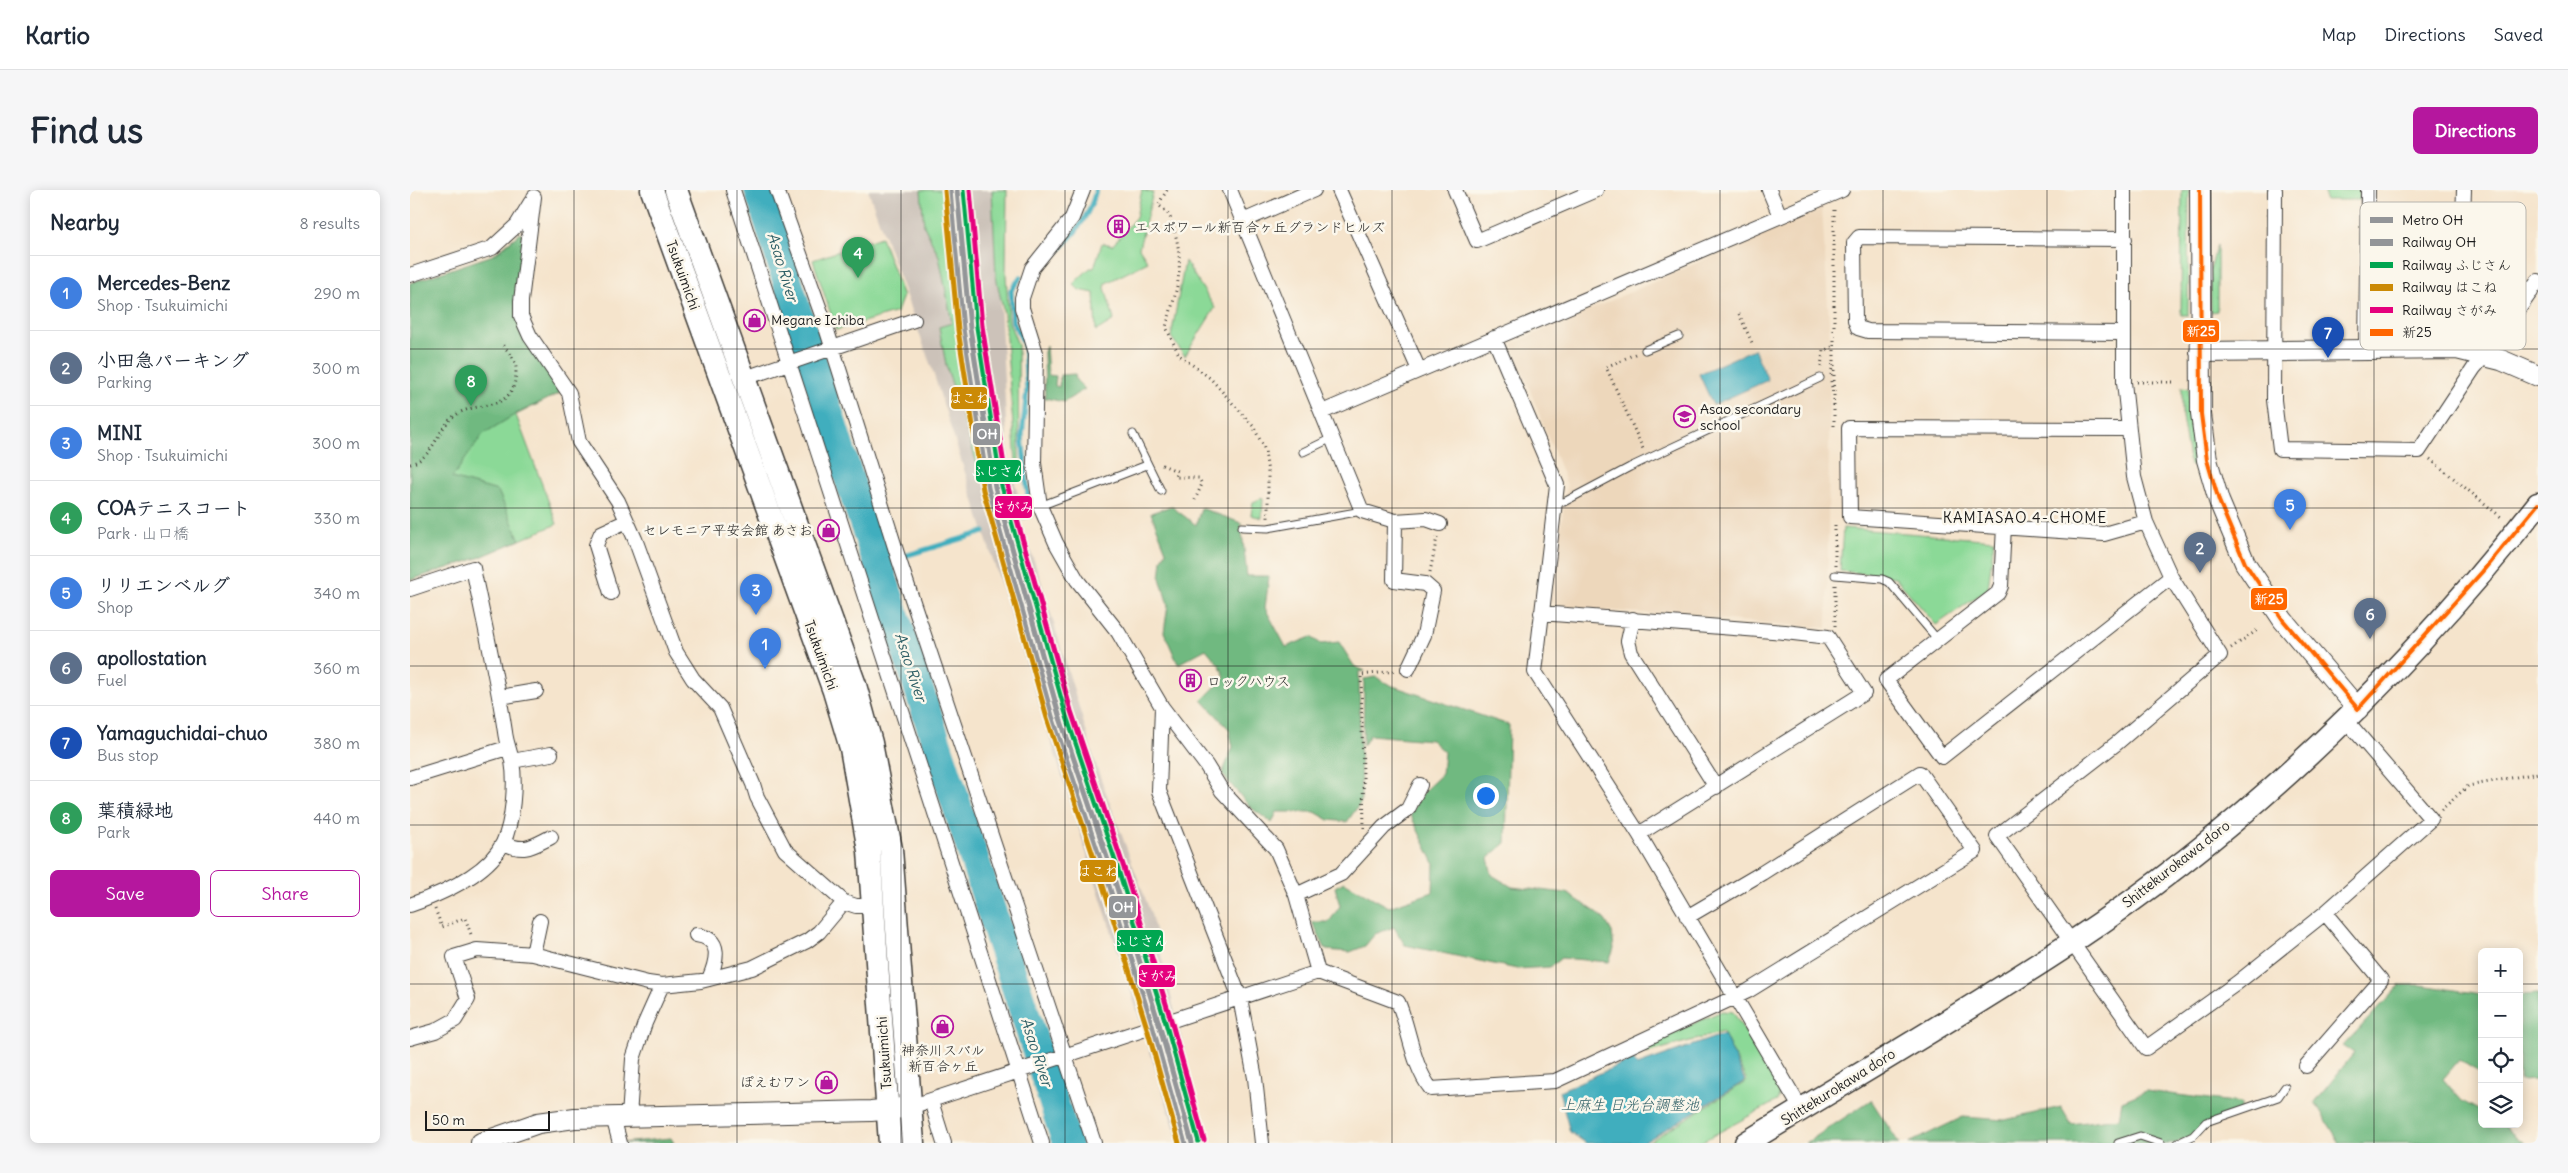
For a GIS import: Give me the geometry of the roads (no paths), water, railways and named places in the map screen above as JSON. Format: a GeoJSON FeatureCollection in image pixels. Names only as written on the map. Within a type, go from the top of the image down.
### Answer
{"type":"FeatureCollection","features":[{"type":"Feature","properties":{"kind":"main road","name":"Tsukuimichi"},"geometry":{"type":"LineString","coordinates":[[652,190],[834,691],[852,748],[862,801],[875,906],[890,1143]]}},
{"type":"Feature","properties":{"kind":"main road","name":"Tsukuimichi"},"geometry":{"type":"LineString","coordinates":[[676,190],[855,685],[871,743],[891,849],[920,1104],[912,1143]]}},
{"type":"Feature","properties":{"kind":"main road","name":"Shittekurokawa doro"},"geometry":{"type":"LineString","coordinates":[[1746,1143],[2072,942],[2212,838],[2352,714],[2476,580],[2538,504]]}},
{"type":"Feature","properties":{"kind":"street"},"geometry":{"type":"LineString","coordinates":[[733,190],[793,361],[1025,1069],[1042,1143]]}},
{"type":"Feature","properties":{"kind":"street"},"geometry":{"type":"LineString","coordinates":[[778,190],[828,349],[904,576],[1059,1056],[1094,1143]]}},
{"type":"Feature","properties":{"kind":"street"},"geometry":{"type":"LineString","coordinates":[[1084,190],[1072,218],[1032,268],[1022,298],[1022,308],[1036,353],[1034,463],[1040,506],[1056,543],[1077,580],[1118,632],[1162,706],[1206,765],[1222,791],[1276,849],[1296,895],[1318,972]]}},
{"type":"Feature","properties":{"kind":"street"},"geometry":{"type":"LineString","coordinates":[[1230,190],[1362,511],[1395,520],[1426,519],[1440,524]]}},
{"type":"Feature","properties":{"kind":"street"},"geometry":{"type":"LineString","coordinates":[[1243,221],[1314,190]]}},
{"type":"Feature","properties":{"kind":"street"},"geometry":{"type":"LineString","coordinates":[[1339,190],[1419,370]]}},
{"type":"Feature","properties":{"kind":"street"},"geometry":{"type":"LineString","coordinates":[[1455,190],[1477,241],[1596,190]]}},
{"type":"Feature","properties":{"kind":"street"},"geometry":{"type":"LineString","coordinates":[[1769,190],[1780,216]]}},
{"type":"Feature","properties":{"kind":"street"},"geometry":{"type":"LineString","coordinates":[[2124,190],[2125,239],[2122,333],[2124,382],[2134,477],[2146,522],[2171,577],[2220,655],[2117,743],[1997,836],[2146,1048],[2237,983],[2325,914],[2431,819],[2283,620],[2245,563],[2219,501],[2206,460],[2201,414],[2200,190]]}},
{"type":"Feature","properties":{"kind":"street"},"geometry":{"type":"LineString","coordinates":[[2275,190],[2274,400],[2280,449],[2340,451],[2419,450],[2488,350]]}},
{"type":"Feature","properties":{"kind":"street"},"geometry":{"type":"LineString","coordinates":[[1322,412],[1838,192]]}},
{"type":"Feature","properties":{"kind":"street"},"geometry":{"type":"LineString","coordinates":[[534,193],[521,301],[521,316],[530,336],[569,393],[579,442],[618,501],[650,575],[669,639],[685,667],[720,708],[765,814],[785,850],[844,902],[856,906],[875,906]]}},
{"type":"Feature","properties":{"kind":"street"},"geometry":{"type":"LineString","coordinates":[[410,275],[492,248],[517,225],[534,193]]}},
{"type":"Feature","properties":{"kind":"street"},"geometry":{"type":"LineString","coordinates":[[2122,333],[1868,331],[1858,328],[1855,320],[1854,243],[1859,237],[2125,239]]}},
{"type":"Feature","properties":{"kind":"street"},"geometry":{"type":"LineString","coordinates":[[2526,298],[2534,286]]}},
{"type":"Feature","properties":{"kind":"street"},"geometry":{"type":"LineString","coordinates":[[745,378],[914,320]]}},
{"type":"Feature","properties":{"kind":"street"},"geometry":{"type":"LineString","coordinates":[[1494,338],[1557,485],[1535,672],[1639,834],[1801,1110]]}},
{"type":"Feature","properties":{"kind":"street"},"geometry":{"type":"LineString","coordinates":[[2200,352],[2366,350]]}},
{"type":"Feature","properties":{"kind":"street"},"geometry":{"type":"LineString","coordinates":[[2462,350],[2484,354],[2524,368],[2538,376]]}},
{"type":"Feature","properties":{"kind":"street"},"geometry":{"type":"LineString","coordinates":[[2128,429],[1849,428],[1850,517],[2104,534],[2146,522]]}},
{"type":"Feature","properties":{"kind":"street"},"geometry":{"type":"LineString","coordinates":[[1395,520],[1394,580],[1425,584],[1433,591],[1424,635],[1408,670]]}},
{"type":"Feature","properties":{"kind":"street"},"geometry":{"type":"LineString","coordinates":[[611,593],[596,545],[601,532],[627,521]]}},
{"type":"Feature","properties":{"kind":"street"},"geometry":{"type":"LineString","coordinates":[[2004,526],[1998,592],[1886,680],[1942,757],[2171,577]]}},
{"type":"Feature","properties":{"kind":"street"},"geometry":{"type":"LineString","coordinates":[[410,589],[473,568],[510,754],[513,802],[503,843],[488,860],[467,878],[431,897],[410,904]]}},
{"type":"Feature","properties":{"kind":"street"},"geometry":{"type":"LineString","coordinates":[[1541,613],[1785,632],[1828,638],[1864,693],[1639,834]]}},
{"type":"Feature","properties":{"kind":"street"},"geometry":{"type":"LineString","coordinates":[[1633,619],[1628,641],[1631,652],[1716,787]]}},
{"type":"Feature","properties":{"kind":"street"},"geometry":{"type":"LineString","coordinates":[[500,697],[536,691]]}},
{"type":"Feature","properties":{"kind":"street"},"geometry":{"type":"LineString","coordinates":[[1162,706],[1159,791],[1240,998],[1256,1078],[1262,1143]]}},
{"type":"Feature","properties":{"kind":"street"},"geometry":{"type":"LineString","coordinates":[[410,778],[510,754],[551,754]]}},
{"type":"Feature","properties":{"kind":"street"},"geometry":{"type":"LineString","coordinates":[[481,1143],[538,1123],[575,1118],[888,1110],[920,1104],[1059,1056],[1318,972],[1398,1002],[1405,1018],[1422,1078],[1431,1089],[1554,1081],[1735,996],[1788,966],[1975,851],[1920,773],[1762,873],[1687,917]]}},
{"type":"Feature","properties":{"kind":"street"},"geometry":{"type":"LineString","coordinates":[[1296,895],[1341,874],[1384,827],[1408,810],[1420,785]]}},
{"type":"Feature","properties":{"kind":"street"},"geometry":{"type":"LineString","coordinates":[[503,843],[516,849],[526,849],[551,837]]}},
{"type":"Feature","properties":{"kind":"street"},"geometry":{"type":"LineString","coordinates":[[410,1038],[435,1031],[455,1020],[468,999],[454,957],[477,950],[533,954],[662,985],[709,979],[752,968],[807,941],[819,932],[844,902]]}},
{"type":"Feature","properties":{"kind":"street"},"geometry":{"type":"LineString","coordinates":[[2306,1066],[2381,980],[2325,914]]}},
{"type":"Feature","properties":{"kind":"street"},"geometry":{"type":"LineString","coordinates":[[533,954],[540,921]]}},
{"type":"Feature","properties":{"kind":"street"},"geometry":{"type":"LineString","coordinates":[[696,935],[708,938],[716,948],[717,959],[709,979]]}},
{"type":"Feature","properties":{"kind":"street"},"geometry":{"type":"LineString","coordinates":[[620,1143],[621,1117],[633,1059],[645,1023],[662,985]]}},
{"type":"Feature","properties":{"kind":"street"},"geometry":{"type":"LineString","coordinates":[[920,1104],[944,1143]]}},
{"type":"Feature","properties":{"kind":"lane"},"geometry":{"type":"LineString","coordinates":[[1645,350],[1679,336]]}},
{"type":"Feature","properties":{"kind":"lane"},"geometry":{"type":"LineString","coordinates":[[1556,501],[1564,502],[1647,459],[1820,378]]}},
{"type":"Feature","properties":{"kind":"lane"},"geometry":{"type":"LineString","coordinates":[[1133,434],[1161,491]]}},
{"type":"Feature","properties":{"kind":"lane"},"geometry":{"type":"LineString","coordinates":[[1303,452],[1332,438]]}},
{"type":"Feature","properties":{"kind":"lane"},"geometry":{"type":"LineString","coordinates":[[1040,506],[1147,465]]}},
{"type":"Feature","properties":{"kind":"lane"},"geometry":{"type":"LineString","coordinates":[[1242,527],[1268,528],[1362,511]]}},
{"type":"Feature","properties":{"kind":"lane"},"geometry":{"type":"LineString","coordinates":[[1835,575],[1882,579],[1889,582],[1938,640]]}},
{"type":"Feature","properties":{"kind":"lane"},"geometry":{"type":"LineString","coordinates":[[2178,1143],[2193,1136],[2206,1122],[2278,1097],[2285,1087]]}},
{"type":"Feature","properties":{"kind":"lane"},"geometry":{"type":"LineString","coordinates":[[2118,1143],[2140,1136],[2162,1143]]}},
{"type":"Feature","properties":{"kind":"water"},"geometry":{"type":"Polygon","coordinates":[[[1754,349],[1768,380],[1713,405],[1699,374],[1754,349]]]}},
{"type":"Feature","properties":{"kind":"water","name":"上麻生 日光台調整池"},"geometry":{"type":"Polygon","coordinates":[[[1724,1034],[1745,1081],[1643,1143],[1586,1143],[1570,1132],[1559,1091],[1633,1059],[1637,1065],[1724,1034]]]}},
{"type":"Feature","properties":{"kind":"waterway","name":"Asao River"},"geometry":{"type":"LineString","coordinates":[[759,190],[850,482],[1067,1143]]}},
{"type":"Feature","properties":{"kind":"waterway"},"geometry":{"type":"LineString","coordinates":[[1042,265],[1075,232],[1088,212],[1096,190]]}},
{"type":"Feature","properties":{"kind":"waterway"},"geometry":{"type":"LineString","coordinates":[[1020,518],[1030,515],[1022,436],[1027,390],[1024,343],[1013,322],[1011,290],[1021,277]]}},
{"type":"Feature","properties":{"kind":"waterway"},"geometry":{"type":"LineString","coordinates":[[878,564],[984,532]]}},
{"type":"Feature","properties":{"kind":"metro line","name":"OH"},"geometry":{"type":"LineString","coordinates":[[957,190],[970,328],[995,487],[1059,715],[1112,872],[1159,1024],[1192,1143]]}},
{"type":"Feature","properties":{"kind":"rail line","name":"ふじさん"},"geometry":{"type":"LineString","coordinates":[[963,190],[976,327],[1001,486],[1065,713],[1118,870],[1165,1022],[1198,1141]]}},
{"type":"Feature","properties":{"kind":"rail line","name":"さがみ"},"geometry":{"type":"LineString","coordinates":[[970,190],[982,326],[1007,484],[1071,711],[1124,868],[1171,1020],[1204,1140]]}},
{"type":"Feature","properties":{"kind":"rail line","name":"はこね"},"geometry":{"type":"LineString","coordinates":[[945,191],[958,330],[983,490],[1047,718],[1100,876],[1147,1028],[1179,1143]]}},
{"type":"Feature","properties":{"kind":"rail line","name":"OH"},"geometry":{"type":"LineString","coordinates":[[951,191],[964,329],[989,489],[1053,717],[1106,874],[1153,1026],[1186,1143]]}},
{"type":"Feature","properties":{"kind":"place","name":"エスポワール新百合ヶ丘グランドヒルズ"},"geometry":{"type":"Point","coordinates":[1118,227]}},
{"type":"Feature","properties":{"kind":"place","name":"COAテニスコート"},"geometry":{"type":"Point","coordinates":[858,278]}},
{"type":"Feature","properties":{"kind":"place","name":"Megane Ichiba"},"geometry":{"type":"Point","coordinates":[755,320]}},
{"type":"Feature","properties":{"kind":"place","name":"Yamaguchidai-chuo"},"geometry":{"type":"Point","coordinates":[2328,358]}},
{"type":"Feature","properties":{"kind":"place","name":"葉積緑地"},"geometry":{"type":"Point","coordinates":[471,406]}},
{"type":"Feature","properties":{"kind":"place","name":"Asao secondary school"},"geometry":{"type":"Point","coordinates":[1684,417]}},
{"type":"Feature","properties":{"kind":"place","name":"セレモニア平安会館 あさお"},"geometry":{"type":"Point","coordinates":[829,530]}},
{"type":"Feature","properties":{"kind":"place","name":"リリエンベルグ"},"geometry":{"type":"Point","coordinates":[2290,530]}},
{"type":"Feature","properties":{"kind":"place","name":"小田急パーキング"},"geometry":{"type":"Point","coordinates":[2200,573]}},
{"type":"Feature","properties":{"kind":"place","name":"MINI"},"geometry":{"type":"Point","coordinates":[756,615]}},
{"type":"Feature","properties":{"kind":"place","name":"apollostation"},"geometry":{"type":"Point","coordinates":[2370,639]}},
{"type":"Feature","properties":{"kind":"place","name":"Mercedes-Benz"},"geometry":{"type":"Point","coordinates":[765,669]}},
{"type":"Feature","properties":{"kind":"place","name":"ロックハウス"},"geometry":{"type":"Point","coordinates":[1191,681]}},
{"type":"Feature","properties":{"kind":"place","name":"神奈川スバル 新百合ヶ丘"},"geometry":{"type":"Point","coordinates":[943,1027]}},
{"type":"Feature","properties":{"kind":"place","name":"ぽえむワン"},"geometry":{"type":"Point","coordinates":[826,1082]}},
{"type":"Feature","properties":{"kind":"district","name":"KAMIASAO 4-CHOME"},"geometry":{"type":"Point","coordinates":[2025,517]}}]}
